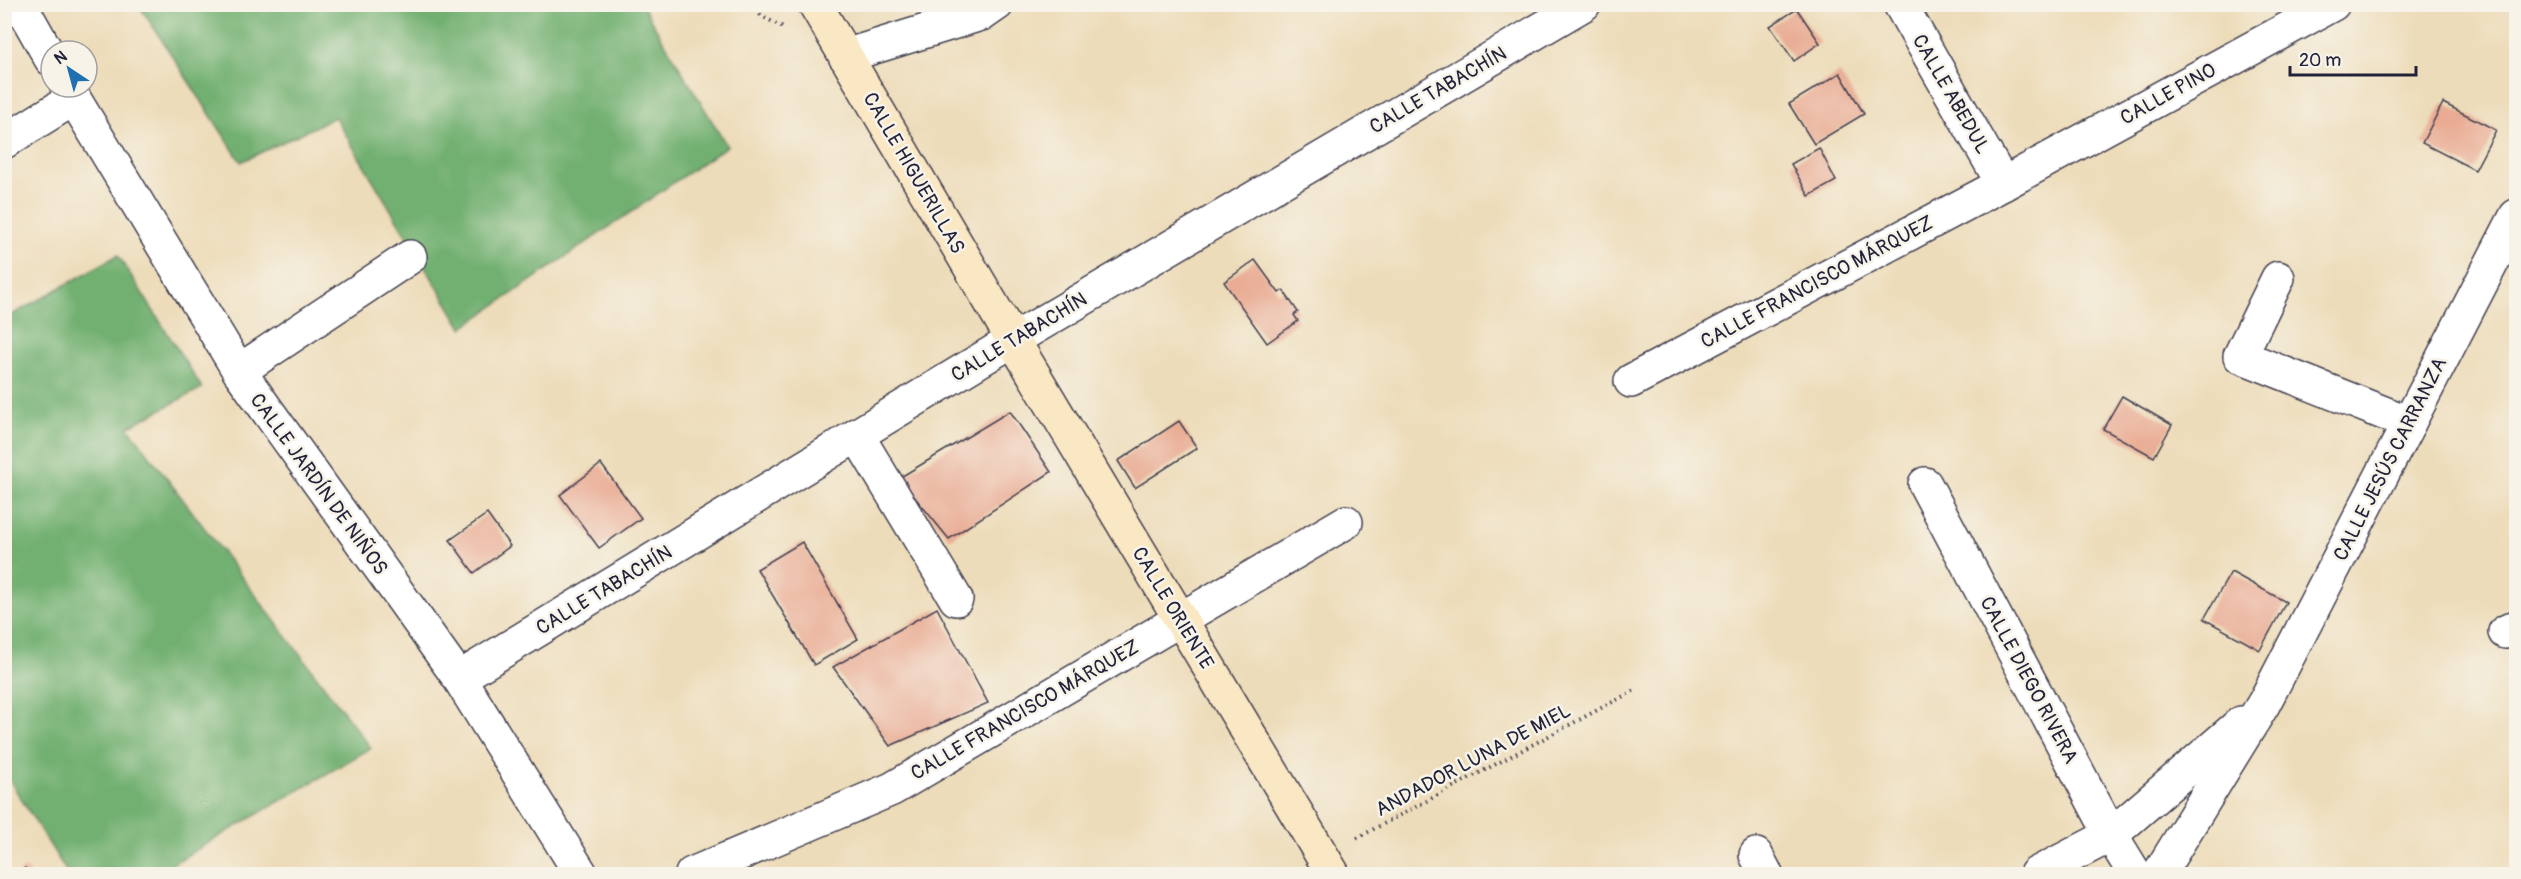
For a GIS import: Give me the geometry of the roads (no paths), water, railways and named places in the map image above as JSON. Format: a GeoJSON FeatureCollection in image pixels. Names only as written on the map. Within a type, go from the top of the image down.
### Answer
{"type":"FeatureCollection","features":[{"type":"Feature","properties":{"kind":"main road","name":"CALLE HIGUERILLAS"},"geometry":{"type":"LineString","coordinates":[[815,4],[1012,340]]}},
{"type":"Feature","properties":{"kind":"main road","name":"CALLE ORIENTE"},"geometry":{"type":"LineString","coordinates":[[1012,340],[1328,866]]}},
{"type":"Feature","properties":{"kind":"street"},"geometry":{"type":"LineString","coordinates":[[20,4],[40,39]]}},
{"type":"Feature","properties":{"kind":"street"},"geometry":{"type":"LineString","coordinates":[[845,56],[984,13],[997,4]]}},
{"type":"Feature","properties":{"kind":"street","name":"CALLE TABACHÍN"},"geometry":{"type":"LineString","coordinates":[[459,678],[1012,340],[1584,4]]}},
{"type":"Feature","properties":{"kind":"street","name":"CALLE ABEDUL"},"geometry":{"type":"LineString","coordinates":[[1899,4],[2003,184]]}},
{"type":"Feature","properties":{"kind":"street","name":"CALLE PINO"},"geometry":{"type":"LineString","coordinates":[[2003,184],[2333,4]]}},
{"type":"Feature","properties":{"kind":"street"},"geometry":{"type":"LineString","coordinates":[[4,142],[62,99]]}},
{"type":"Feature","properties":{"kind":"street","name":"CALLE JARDÍN DE NIÑOS"},"geometry":{"type":"LineString","coordinates":[[74,99],[239,371],[459,678],[581,874]]}},
{"type":"Feature","properties":{"kind":"street","name":"CALLE FRANCISCO MÁRQUEZ"},"geometry":{"type":"LineString","coordinates":[[1631,381],[2003,184]]}},
{"type":"Feature","properties":{"kind":"street","name":"CALLE JESÚS CARRANZA"},"geometry":{"type":"LineString","coordinates":[[2159,874],[2264,703],[2409,423],[2514,231]]}},
{"type":"Feature","properties":{"kind":"street"},"geometry":{"type":"LineString","coordinates":[[239,371],[410,257]]}},
{"type":"Feature","properties":{"kind":"street"},"geometry":{"type":"LineString","coordinates":[[2278,278],[2240,356],[2409,423]]}},
{"type":"Feature","properties":{"kind":"street"},"geometry":{"type":"LineString","coordinates":[[857,435],[956,599]]}},
{"type":"Feature","properties":{"kind":"street","name":"CALLE DIEGO RIVERA"},"geometry":{"type":"LineString","coordinates":[[1925,484],[2111,835],[2135,874]]}},
{"type":"Feature","properties":{"kind":"street","name":"CALLE FRANCISCO MÁRQUEZ"},"geometry":{"type":"LineString","coordinates":[[692,874],[892,789],[1346,522]]}},
{"type":"Feature","properties":{"kind":"street"},"geometry":{"type":"LineString","coordinates":[[2036,874],[2111,835],[2264,703]]}}]}
